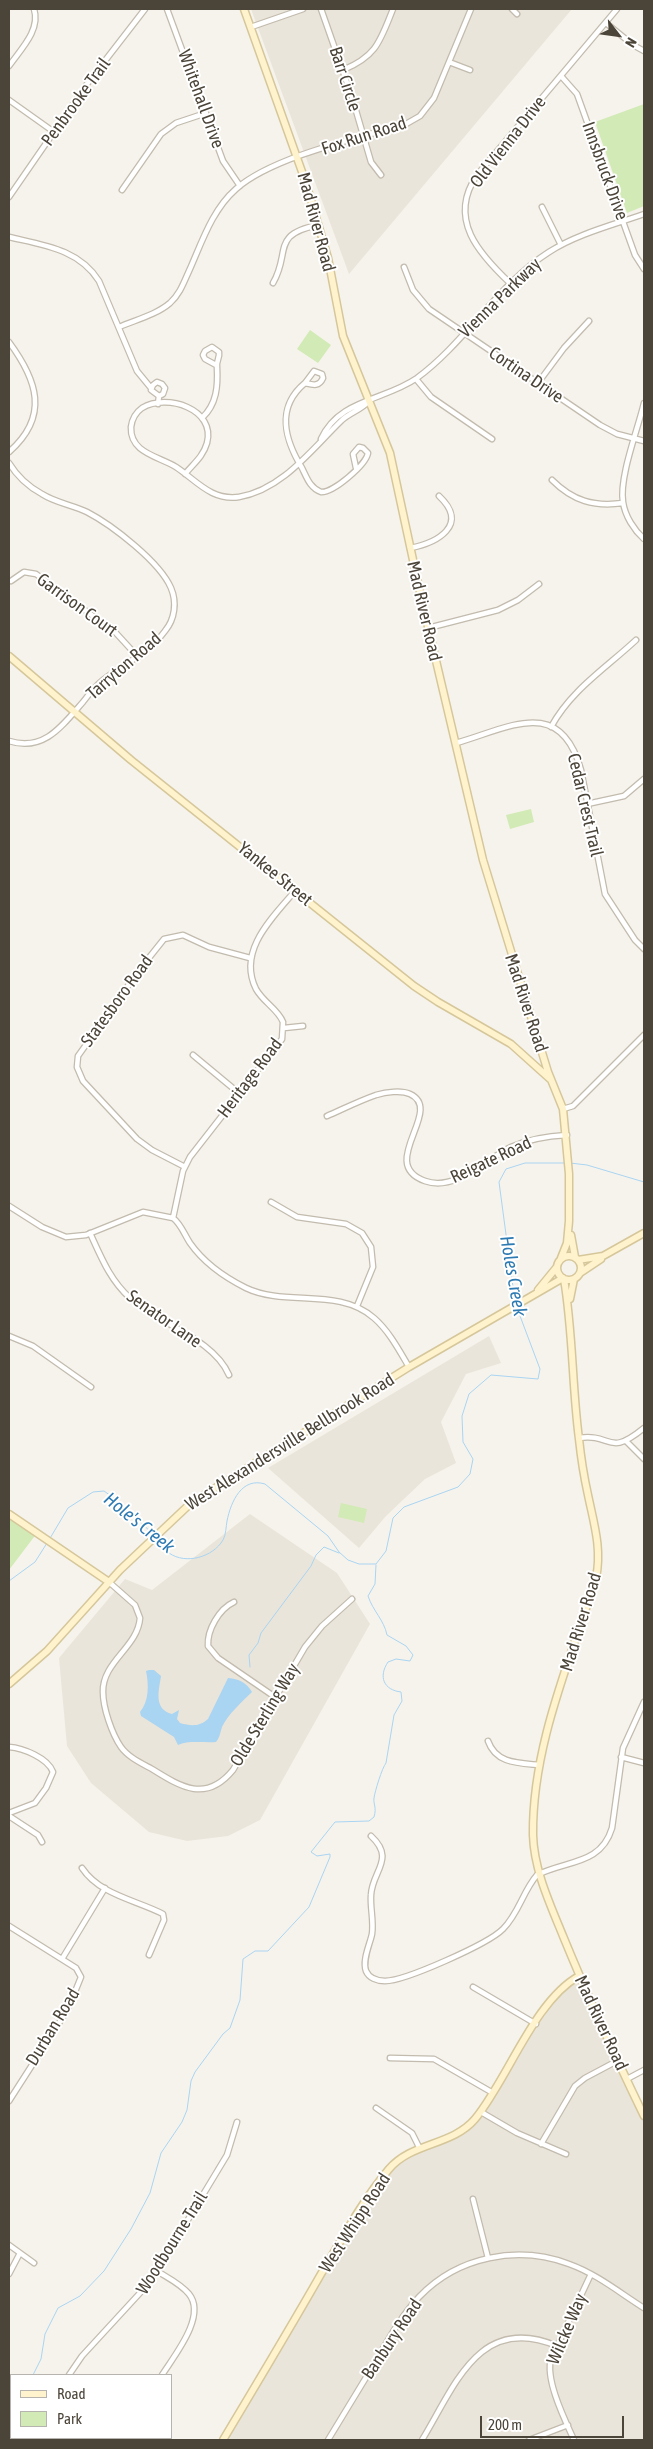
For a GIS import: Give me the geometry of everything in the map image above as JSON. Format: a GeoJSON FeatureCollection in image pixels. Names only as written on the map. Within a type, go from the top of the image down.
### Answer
{"type":"FeatureCollection","features":[{"type":"Feature","properties":{"kind":"street"},"geometry":{"type":"LineString","coordinates":[[9,66],[34,29],[36,18],[34,9]]}},
{"type":"Feature","properties":{"kind":"street","name":"Penbrooke Trail"},"geometry":{"type":"LineString","coordinates":[[9,197],[54,132],[145,9]]}},
{"type":"Feature","properties":{"kind":"street","name":"Whitehall Drive"},"geometry":{"type":"LineString","coordinates":[[167,9],[224,161],[240,186]]}},
{"type":"Feature","properties":{"kind":"street","name":"Mad River Road"},"geometry":{"type":"LineString","coordinates":[[244,9],[298,158],[319,225],[340,326],[368,402],[390,453],[428,628],[495,905],[551,1080],[563,1109],[567,1136],[569,1221],[568,1243],[561,1258]]}},
{"type":"Feature","properties":{"kind":"street"},"geometry":{"type":"LineString","coordinates":[[251,27],[303,9]]}},
{"type":"Feature","properties":{"kind":"street","name":"Barr Circle"},"geometry":{"type":"LineString","coordinates":[[320,9],[343,70],[371,162],[381,175]]}},
{"type":"Feature","properties":{"kind":"street"},"geometry":{"type":"LineString","coordinates":[[343,70],[364,60],[374,51],[393,9]]}},
{"type":"Feature","properties":{"kind":"street","name":"Fox Run Road"},"geometry":{"type":"LineString","coordinates":[[119,328],[163,308],[174,300],[213,218],[228,196],[240,186],[263,171],[364,136],[406,124],[420,116],[434,98],[471,9]]}},
{"type":"Feature","properties":{"kind":"street"},"geometry":{"type":"LineString","coordinates":[[512,9],[517,14]]}},
{"type":"Feature","properties":{"kind":"street","name":"Old Vienna Drive"},"geometry":{"type":"LineString","coordinates":[[510,284],[484,257],[470,234],[465,218],[466,199],[477,175],[617,9]]}},
{"type":"Feature","properties":{"kind":"street"},"geometry":{"type":"LineString","coordinates":[[606,23],[633,45],[644,51]]}},
{"type":"Feature","properties":{"kind":"street"},"geometry":{"type":"LineString","coordinates":[[449,62],[470,70]]}},
{"type":"Feature","properties":{"kind":"street","name":"Innsbruck Drive"},"geometry":{"type":"LineString","coordinates":[[561,76],[577,94],[635,254],[644,269]]}},
{"type":"Feature","properties":{"kind":"street"},"geometry":{"type":"LineString","coordinates":[[9,100],[54,132]]}},
{"type":"Feature","properties":{"kind":"street"},"geometry":{"type":"LineString","coordinates":[[122,190],[162,134],[176,123],[206,113]]}},
{"type":"Feature","properties":{"kind":"street"},"geometry":{"type":"LineString","coordinates":[[542,208],[561,246]]}},
{"type":"Feature","properties":{"kind":"street","name":"Vienna Parkway"},"geometry":{"type":"LineString","coordinates":[[185,474],[207,491],[234,498],[261,489],[283,477],[300,464],[342,420],[363,408],[368,402],[397,390],[434,364],[510,284],[540,258],[561,246],[644,214]]}},
{"type":"Feature","properties":{"kind":"street"},"geometry":{"type":"LineString","coordinates":[[273,283],[278,272],[283,247],[288,237],[299,230],[319,225]]}},
{"type":"Feature","properties":{"kind":"street"},"geometry":{"type":"LineString","coordinates":[[9,237],[65,252],[85,263],[99,281],[137,371],[152,388],[154,395],[158,396]]}},
{"type":"Feature","properties":{"kind":"street","name":"Cortina Drive"},"geometry":{"type":"LineString","coordinates":[[404,267],[413,290],[424,304],[600,425],[644,441]]}},
{"type":"Feature","properties":{"kind":"street"},"geometry":{"type":"LineString","coordinates":[[538,383],[564,348],[589,321]]}},
{"type":"Feature","properties":{"kind":"street"},"geometry":{"type":"LineString","coordinates":[[9,342],[29,372],[34,386],[35,402],[33,417],[26,433],[9,452]]}},
{"type":"Feature","properties":{"kind":"street"},"geometry":{"type":"LineString","coordinates":[[202,418],[210,410],[215,400],[218,371],[216,365]]}},
{"type":"Feature","properties":{"kind":"street"},"geometry":{"type":"LineString","coordinates":[[416,378],[436,401],[492,439]]}},
{"type":"Feature","properties":{"kind":"street"},"geometry":{"type":"LineString","coordinates":[[152,388],[156,383],[162,384],[164,391],[158,396]]}},
{"type":"Feature","properties":{"kind":"street"},"geometry":{"type":"LineString","coordinates":[[305,383],[292,399],[285,423],[289,445],[310,484],[317,491],[324,493],[334,489],[356,468],[368,456],[368,453],[363,448],[355,450],[353,454],[356,468]]}},
{"type":"Feature","properties":{"kind":"street"},"geometry":{"type":"LineString","coordinates":[[158,396],[158,404]]}},
{"type":"Feature","properties":{"kind":"street"},"geometry":{"type":"LineString","coordinates":[[644,403],[626,475],[623,503],[631,524],[644,539]]}},
{"type":"Feature","properties":{"kind":"street"},"geometry":{"type":"LineString","coordinates":[[158,404],[187,406],[202,418],[208,433],[207,443],[201,457],[185,474],[169,463],[143,452],[133,440],[131,428],[135,415],[147,406],[158,404]]}},
{"type":"Feature","properties":{"kind":"street","name":"Tarryton Road"},"geometry":{"type":"LineString","coordinates":[[9,464],[18,476],[42,495],[94,516],[140,551],[167,581],[174,602],[171,620],[161,636],[138,657],[104,679],[56,733],[45,740],[27,744],[9,741]]}},
{"type":"Feature","properties":{"kind":"street"},"geometry":{"type":"LineString","coordinates":[[552,480],[572,496],[588,503],[605,505],[623,503]]}},
{"type":"Feature","properties":{"kind":"street"},"geometry":{"type":"LineString","coordinates":[[410,548],[430,544],[441,537],[447,530],[450,514],[446,504],[439,496]]}},
{"type":"Feature","properties":{"kind":"street","name":"Garrison Court"},"geometry":{"type":"LineString","coordinates":[[11,581],[24,572],[36,574],[116,633],[138,657]]}},
{"type":"Feature","properties":{"kind":"street"},"geometry":{"type":"LineString","coordinates":[[428,628],[498,610],[539,584]]}},
{"type":"Feature","properties":{"kind":"street"},"geometry":{"type":"LineString","coordinates":[[551,727],[560,711],[574,693],[636,640]]}},
{"type":"Feature","properties":{"kind":"street","name":"Yankee Street"},"geometry":{"type":"LineString","coordinates":[[9,656],[74,712],[414,986],[511,1044],[551,1080]]}},
{"type":"Feature","properties":{"kind":"street","name":"Cedar Crest Trail"},"geometry":{"type":"LineString","coordinates":[[456,744],[522,722],[536,722],[551,727],[569,741],[577,755],[607,899],[635,940],[644,949]]}},
{"type":"Feature","properties":{"kind":"street"},"geometry":{"type":"LineString","coordinates":[[587,804],[624,796],[644,779]]}},
{"type":"Feature","properties":{"kind":"street"},"geometry":{"type":"LineString","coordinates":[[250,958],[259,937],[295,891]]}},
{"type":"Feature","properties":{"kind":"street","name":"Statesboro Road"},"geometry":{"type":"LineString","coordinates":[[184,1167],[152,1150],[138,1140],[83,1082],[77,1067],[78,1056],[82,1046],[164,939],[175,935],[183,935],[208,947],[250,958]]}},
{"type":"Feature","properties":{"kind":"street","name":"Heritage Road"},"geometry":{"type":"LineString","coordinates":[[173,1218],[184,1167],[280,1044],[284,1028],[282,1018],[257,990],[252,975],[250,958]]}},
{"type":"Feature","properties":{"kind":"street"},"geometry":{"type":"LineString","coordinates":[[284,1028],[303,1026]]}},
{"type":"Feature","properties":{"kind":"street"},"geometry":{"type":"LineString","coordinates":[[563,1109],[573,1106],[644,1035]]}},
{"type":"Feature","properties":{"kind":"street"},"geometry":{"type":"LineString","coordinates":[[192,1055],[240,1094]]}},
{"type":"Feature","properties":{"kind":"street","name":"Reigate Road"},"geometry":{"type":"LineString","coordinates":[[327,1116],[383,1093],[401,1092],[411,1094],[418,1100],[420,1112],[407,1155],[408,1167],[416,1177],[431,1183],[445,1183],[459,1178],[506,1150],[527,1141],[538,1138],[567,1136]]}},
{"type":"Feature","properties":{"kind":"street"},"geometry":{"type":"LineString","coordinates":[[271,1202],[297,1218],[346,1224],[358,1229],[366,1237],[372,1252],[373,1267],[357,1306]]}},
{"type":"Feature","properties":{"kind":"street"},"geometry":{"type":"LineString","coordinates":[[9,1206],[60,1236],[75,1237],[90,1233],[143,1212],[173,1218],[204,1259],[222,1274],[248,1289],[273,1296],[326,1300],[357,1306],[381,1325],[409,1367]]}},
{"type":"Feature","properties":{"kind":"street","name":"Mad River Road"},"geometry":{"type":"LineString","coordinates":[[569,1221],[576,1258]]}},
{"type":"Feature","properties":{"kind":"street","name":"Senator Lane"},"geometry":{"type":"LineString","coordinates":[[90,1233],[101,1259],[118,1286],[139,1305],[204,1347],[222,1364],[229,1375]]}},
{"type":"Feature","properties":{"kind":"street"},"geometry":{"type":"LineString","coordinates":[[576,1277],[603,1256],[644,1233]]}},
{"type":"Feature","properties":{"kind":"street"},"geometry":{"type":"LineString","coordinates":[[561,1258],[568,1255],[576,1258],[603,1256]]}},
{"type":"Feature","properties":{"kind":"street","name":"West Alexandersville Bellbrook Road"},"geometry":{"type":"LineString","coordinates":[[533,1295],[548,1280],[561,1258]]}},
{"type":"Feature","properties":{"kind":"street"},"geometry":{"type":"LineString","coordinates":[[576,1258],[581,1269],[576,1277]]}},
{"type":"Feature","properties":{"kind":"street"},"geometry":{"type":"LineString","coordinates":[[556,1268],[564,1279]]}},
{"type":"Feature","properties":{"kind":"street","name":"Mad River Road"},"geometry":{"type":"LineString","coordinates":[[569,1310],[576,1277]]}},
{"type":"Feature","properties":{"kind":"street","name":"West Alexandersville Bellbrook Road"},"geometry":{"type":"LineString","coordinates":[[9,1684],[46,1651],[145,1545],[201,1496],[409,1367],[502,1312],[564,1279],[576,1277]]}},
{"type":"Feature","properties":{"kind":"street","name":"Mad River Road"},"geometry":{"type":"LineString","coordinates":[[564,1279],[569,1310],[571,1364],[579,1438],[587,1494],[597,1534],[599,1558],[598,1570],[547,1729],[540,1765],[533,1834],[540,1873],[579,1976],[644,2116]]}},
{"type":"Feature","properties":{"kind":"street"},"geometry":{"type":"LineString","coordinates":[[9,1336],[33,1346],[91,1387]]}},
{"type":"Feature","properties":{"kind":"street"},"geometry":{"type":"LineString","coordinates":[[579,1438],[590,1437],[613,1444],[627,1442],[644,1428]]}},
{"type":"Feature","properties":{"kind":"street"},"geometry":{"type":"LineString","coordinates":[[627,1442],[644,1459]]}},
{"type":"Feature","properties":{"kind":"street"},"geometry":{"type":"LineString","coordinates":[[9,1514],[109,1582]]}},
{"type":"Feature","properties":{"kind":"street","name":"Olde Sterling Way"},"geometry":{"type":"LineString","coordinates":[[109,1582],[135,1605],[140,1618],[137,1631],[112,1665],[103,1685],[105,1704],[116,1740],[131,1757],[183,1787],[196,1789],[210,1787],[223,1780],[233,1770],[315,1633],[352,1599]]}},
{"type":"Feature","properties":{"kind":"street"},"geometry":{"type":"LineString","coordinates":[[234,1602],[222,1611],[210,1630],[208,1646],[218,1658],[275,1697]]}},
{"type":"Feature","properties":{"kind":"street"},"geometry":{"type":"LineString","coordinates":[[372,1836],[382,1850],[383,1861],[371,1892],[372,1931],[365,1966],[369,1976],[377,1980],[387,1981],[404,1977],[494,1936],[508,1924],[532,1882],[540,1873],[590,1856],[604,1845],[612,1828],[621,1757],[628,1735],[644,1702]]}},
{"type":"Feature","properties":{"kind":"street"},"geometry":{"type":"LineString","coordinates":[[488,1741],[493,1751],[502,1759],[516,1763],[540,1765]]}},
{"type":"Feature","properties":{"kind":"street"},"geometry":{"type":"LineString","coordinates":[[9,1747],[27,1751],[50,1767],[52,1772],[46,1788],[35,1802],[9,1814]]}},
{"type":"Feature","properties":{"kind":"street"},"geometry":{"type":"LineString","coordinates":[[621,1757],[644,1763]]}},
{"type":"Feature","properties":{"kind":"street"},"geometry":{"type":"LineString","coordinates":[[9,1814],[38,1834],[42,1842]]}},
{"type":"Feature","properties":{"kind":"street"},"geometry":{"type":"LineString","coordinates":[[82,1868],[90,1878],[105,1888],[163,1914],[164,1920],[149,1955]]}},
{"type":"Feature","properties":{"kind":"street"},"geometry":{"type":"LineString","coordinates":[[62,1959],[105,1888]]}},
{"type":"Feature","properties":{"kind":"street","name":"Durban Road"},"geometry":{"type":"LineString","coordinates":[[9,1926],[78,1971],[80,1982],[68,2009],[9,2101]]}},
{"type":"Feature","properties":{"kind":"street","name":"West Whipp Road"},"geometry":{"type":"LineString","coordinates":[[223,2440],[366,2201],[397,2160],[419,2148],[456,2135],[469,2126],[481,2112],[536,2024],[561,1990],[579,1976]]}},
{"type":"Feature","properties":{"kind":"street"},"geometry":{"type":"LineString","coordinates":[[473,1987],[536,2024]]}},
{"type":"Feature","properties":{"kind":"street"},"geometry":{"type":"LineString","coordinates":[[390,2058],[402,2060],[424,2057],[434,2059],[493,2093]]}},
{"type":"Feature","properties":{"kind":"street"},"geometry":{"type":"LineString","coordinates":[[541,2144],[575,2086],[585,2078],[617,2061]]}},
{"type":"Feature","properties":{"kind":"street"},"geometry":{"type":"LineString","coordinates":[[627,2079],[644,2070]]}},
{"type":"Feature","properties":{"kind":"street"},"geometry":{"type":"LineString","coordinates":[[376,2108],[412,2133],[419,2148]]}},
{"type":"Feature","properties":{"kind":"street"},"geometry":{"type":"LineString","coordinates":[[481,2112],[517,2133],[566,2154]]}},
{"type":"Feature","properties":{"kind":"street","name":"Woodbourne Trail"},"geometry":{"type":"LineString","coordinates":[[70,2374],[82,2356],[141,2295],[157,2271],[227,2155],[237,2122]]}},
{"type":"Feature","properties":{"kind":"street"},"geometry":{"type":"LineString","coordinates":[[473,2199],[488,2258]]}},
{"type":"Feature","properties":{"kind":"street"},"geometry":{"type":"LineString","coordinates":[[9,2245],[34,2262]]}},
{"type":"Feature","properties":{"kind":"street"},"geometry":{"type":"LineString","coordinates":[[9,2274],[20,2253]]}},
{"type":"Feature","properties":{"kind":"street","name":"Banbury Road"},"geometry":{"type":"LineString","coordinates":[[328,2440],[399,2323],[412,2305],[424,2291],[448,2274],[488,2258],[521,2254],[546,2257],[570,2264],[591,2274],[644,2308]]}},
{"type":"Feature","properties":{"kind":"street"},"geometry":{"type":"LineString","coordinates":[[157,2271],[186,2290],[193,2300],[195,2310],[193,2323],[163,2374]]}},
{"type":"Feature","properties":{"kind":"street","name":"Wilcke Way"},"geometry":{"type":"LineString","coordinates":[[574,2440],[550,2375],[550,2363],[591,2274]]}},
{"type":"Feature","properties":{"kind":"street"},"geometry":{"type":"LineString","coordinates":[[422,2440],[467,2365],[482,2350],[498,2341],[512,2337],[536,2338],[557,2346]]}},
{"type":"Feature","properties":{"kind":"street"},"geometry":{"type":"LineString","coordinates":[[529,2440],[568,2425]]}},
{"type":"Feature","properties":{"kind":"shaded area"},"geometry":{"type":"Polygon","coordinates":[[[251,9],[572,9],[349,274],[251,9]]]}},
{"type":"Feature","properties":{"kind":"shaded area"},"geometry":{"type":"Polygon","coordinates":[[[489,1336],[501,1363],[466,1374],[441,1422],[456,1463],[425,1479],[386,1516],[359,1548],[268,1468],[489,1336]]]}},
{"type":"Feature","properties":{"kind":"shaded area"},"geometry":{"type":"Polygon","coordinates":[[[250,1514],[337,1573],[370,1624],[260,1820],[228,1836],[187,1841],[149,1832],[91,1783],[67,1746],[59,1658],[125,1579],[152,1590],[250,1514]]]}},
{"type":"Feature","properties":{"kind":"shaded area"},"geometry":{"type":"Polygon","coordinates":[[[579,1976],[644,2120],[644,2440],[225,2440],[327,2264],[403,2156],[462,2131],[481,2112],[536,2024],[561,1990],[579,1976]]]}},
{"type":"Feature","properties":{"kind":"green space"},"geometry":{"type":"Polygon","coordinates":[[[644,104],[644,206],[627,213],[595,122],[644,104]]]}},
{"type":"Feature","properties":{"kind":"green space"},"geometry":{"type":"Polygon","coordinates":[[[310,330],[331,345],[318,363],[297,349],[310,330]]]}},
{"type":"Feature","properties":{"kind":"green space"},"geometry":{"type":"Polygon","coordinates":[[[531,809],[534,822],[510,829],[506,815],[531,809]]]}},
{"type":"Feature","properties":{"kind":"green space"},"geometry":{"type":"Polygon","coordinates":[[[341,1503],[367,1509],[364,1523],[338,1517],[341,1503]]]}},
{"type":"Feature","properties":{"kind":"green space"},"geometry":{"type":"Polygon","coordinates":[[[9,1514],[37,1533],[9,1570],[9,1514]]]}},
{"type":"Feature","properties":{"kind":"water"},"geometry":{"type":"Polygon","coordinates":[[[154,1670],[161,1676],[159,1698],[162,1708],[172,1714],[179,1710],[177,1719],[180,1723],[184,1724],[198,1725],[208,1719],[228,1678],[242,1682],[252,1692],[228,1717],[216,1742],[191,1742],[178,1745],[174,1737],[141,1716],[140,1712],[148,1693],[146,1671],[154,1670]]]}},
{"type":"Feature","properties":{"kind":"waterway","name":"Holes Creek"},"geometry":{"type":"LineString","coordinates":[[515,1302],[499,1182],[506,1169],[525,1163],[566,1163]]}},
{"type":"Feature","properties":{"kind":"waterway","name":"Holes Creek"},"geometry":{"type":"LineString","coordinates":[[570,1163],[587,1165],[644,1182]]}},
{"type":"Feature","properties":{"kind":"waterway","name":"Holes Creek"},"geometry":{"type":"LineString","coordinates":[[156,1538],[169,1553],[176,1557],[191,1559],[206,1555],[219,1546],[223,1540],[231,1506],[239,1492],[244,1487],[257,1483],[265,1484],[328,1536],[339,1552],[348,1560],[359,1564],[376,1564],[386,1551],[393,1518],[404,1507],[458,1487],[470,1474],[473,1459],[463,1442],[462,1416],[469,1394],[491,1375],[538,1379],[540,1369],[517,1308]]}},
{"type":"Feature","properties":{"kind":"waterway","name":"Hole's Creek"},"geometry":{"type":"LineString","coordinates":[[49,1540],[68,1508],[93,1492],[104,1491],[118,1501],[154,1535]]}},
{"type":"Feature","properties":{"kind":"waterway","name":"Hole's Creek"},"geometry":{"type":"LineString","coordinates":[[9,1581],[35,1562],[47,1543]]}},
{"type":"Feature","properties":{"kind":"waterway"},"geometry":{"type":"LineString","coordinates":[[250,1667],[249,1655],[258,1643],[261,1633],[311,1566],[316,1555],[324,1547],[339,1553]]}},
{"type":"Feature","properties":{"kind":"waterway"},"geometry":{"type":"LineString","coordinates":[[34,2374],[41,2359],[45,2334],[58,2308],[80,2296],[104,2271],[131,2229],[150,2193],[161,2153],[182,2122],[187,2110],[191,2081],[195,2072],[223,2034],[230,2028],[240,2000],[243,1959],[255,1951],[268,1951],[309,1907],[330,1857],[330,1854],[317,1856],[311,1852],[335,1822],[369,1821],[374,1817],[374,1800],[386,1763],[394,1715],[402,1701],[401,1692],[390,1689],[387,1686],[384,1682],[383,1673],[388,1662],[396,1659],[410,1661],[413,1655],[406,1646],[387,1635],[370,1601],[368,1596],[375,1584],[376,1565]]}}]}
